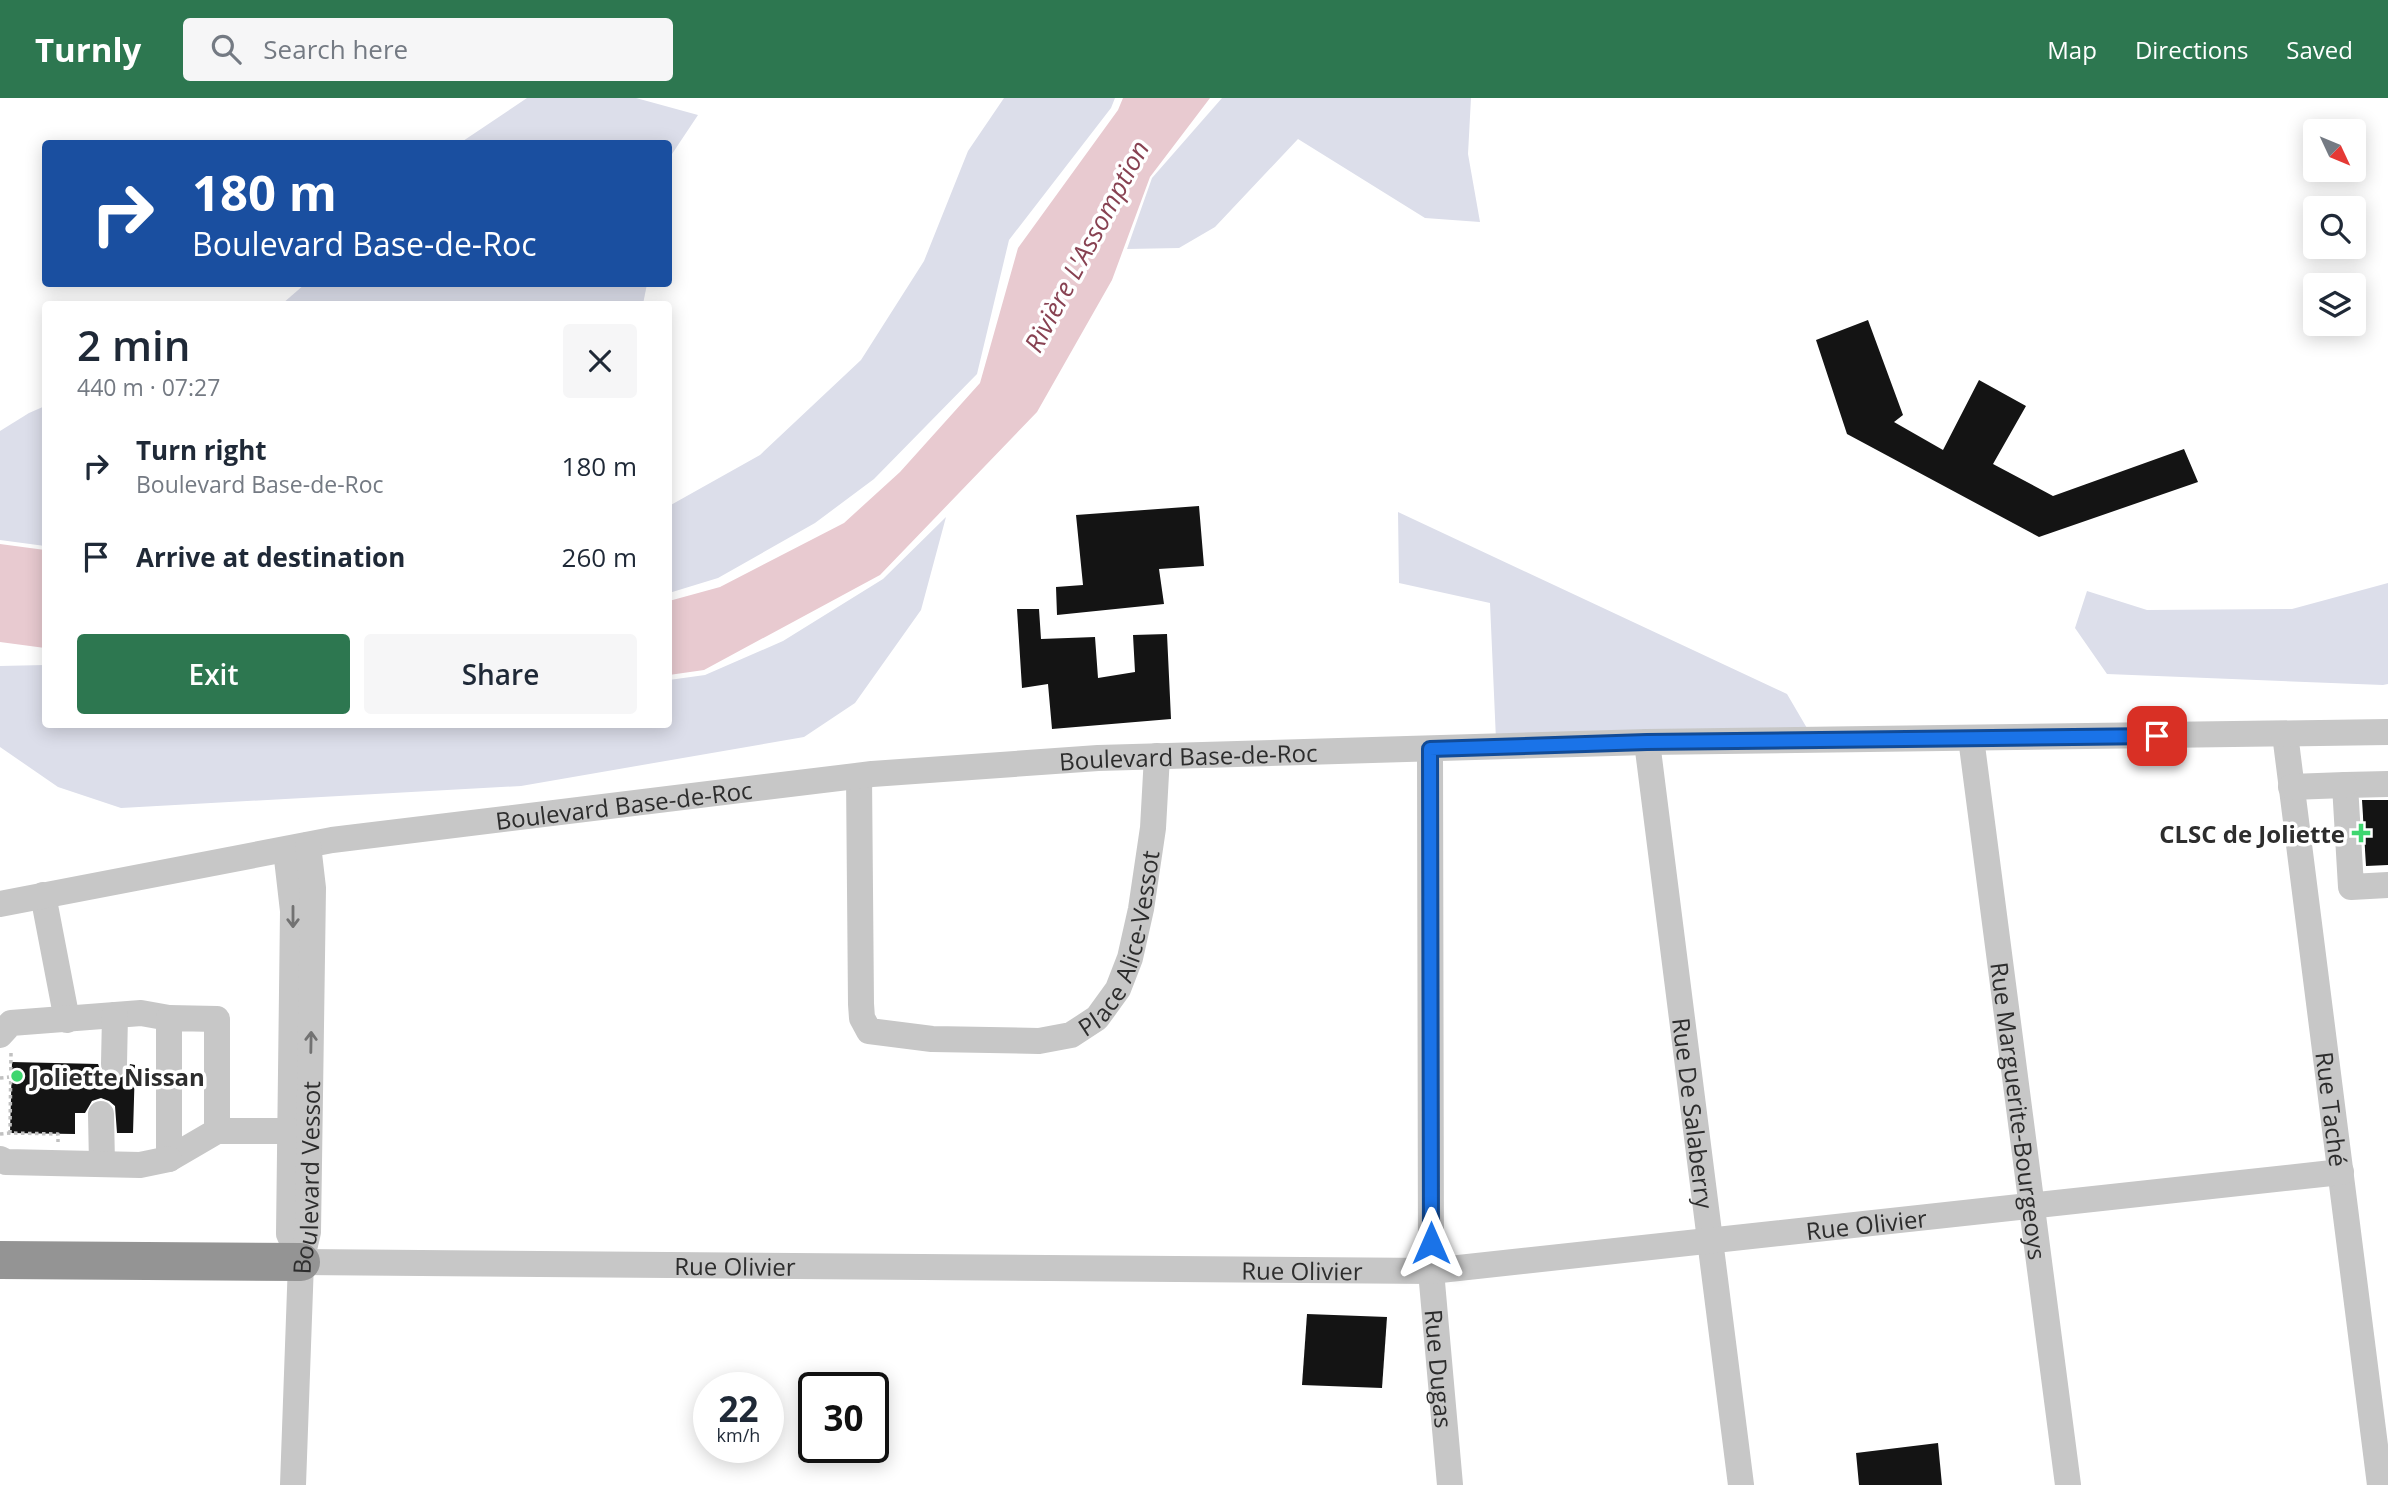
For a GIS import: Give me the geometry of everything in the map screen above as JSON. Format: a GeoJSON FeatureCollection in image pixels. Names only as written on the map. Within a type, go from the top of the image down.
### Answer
{"type":"FeatureCollection","features":[{"type":"Feature","properties":{"kind":"highway"},"geometry":{"type":"LineString","coordinates":[[0,1260],[300,1262]]}},
{"type":"Feature","properties":{"kind":"street","name":"Boulevard Base-de-Roc"},"geometry":{"type":"LineString","coordinates":[[0,904],[381,833],[859,776],[1098,758],[1647,742],[2388,732]]}},
{"type":"Feature","properties":{"kind":"street","name":"Rue Taché"},"geometry":{"type":"LineString","coordinates":[[2285,734],[2380,1485]]}},
{"type":"Feature","properties":{"kind":"street","name":"Rue Marguerite-Bourgeoys"},"geometry":{"type":"LineString","coordinates":[[1971,738],[2068,1485]]}},
{"type":"Feature","properties":{"kind":"street","name":"Rue De Salaberry"},"geometry":{"type":"LineString","coordinates":[[1647,742],[1741,1485]]}},
{"type":"Feature","properties":{"kind":"street","name":"Rue Dugas"},"geometry":{"type":"LineString","coordinates":[[1430,749],[1431,1271],[1450,1485]]}},
{"type":"Feature","properties":{"kind":"street","name":"Place Alice-Vessot"},"geometry":{"type":"LineString","coordinates":[[859,776],[861,1004],[862,1018],[869,1031],[932,1039],[1039,1041],[1071,1035],[1097,1018],[1118,989],[1130,958],[1141,909],[1153,828],[1157,756]]}},
{"type":"Feature","properties":{"kind":"street"},"geometry":{"type":"LineString","coordinates":[[2291,787],[2388,784]]}},
{"type":"Feature","properties":{"kind":"street"},"geometry":{"type":"LineString","coordinates":[[2345,785],[2351,887]]}},
{"type":"Feature","properties":{"kind":"street","name":"Boulevard Vessot"},"geometry":{"type":"LineString","coordinates":[[297,847],[293,911],[289,1234],[300,1262]]}},
{"type":"Feature","properties":{"kind":"street","name":"Boulevard Vessot"},"geometry":{"type":"LineString","coordinates":[[297,847],[313,888],[308,1232],[300,1262]]}},
{"type":"Feature","properties":{"kind":"street"},"geometry":{"type":"LineString","coordinates":[[2305,890],[2388,885]]}},
{"type":"Feature","properties":{"kind":"street"},"geometry":{"type":"LineString","coordinates":[[43,895],[66,1020]]}},
{"type":"Feature","properties":{"kind":"street"},"geometry":{"type":"LineString","coordinates":[[6,1042],[12,1023],[141,1013],[169,1018],[216,1019],[217,1130]]}},
{"type":"Feature","properties":{"kind":"street"},"geometry":{"type":"LineString","coordinates":[[114,1064],[115,1015]]}},
{"type":"Feature","properties":{"kind":"street"},"geometry":{"type":"LineString","coordinates":[[169,1018],[169,1159]]}},
{"type":"Feature","properties":{"kind":"street"},"geometry":{"type":"LineString","coordinates":[[101,1114],[102,1164]]}},
{"type":"Feature","properties":{"kind":"street"},"geometry":{"type":"LineString","coordinates":[[0,1159],[6,1162],[140,1164],[169,1159],[217,1130],[291,1131]]}},
{"type":"Feature","properties":{"kind":"street","name":"Rue Olivier"},"geometry":{"type":"LineString","coordinates":[[300,1262],[1431,1271],[2341,1172]]}},
{"type":"Feature","properties":{"kind":"street"},"geometry":{"type":"LineString","coordinates":[[293,1485],[300,1262]]}},
{"type":"Feature","properties":{"kind":"path"},"geometry":{"type":"LineString","coordinates":[[6,1042],[11,1077],[10,1133]]}},
{"type":"Feature","properties":{"kind":"path"},"geometry":{"type":"LineString","coordinates":[[0,1078],[11,1077]]}},
{"type":"Feature","properties":{"kind":"path"},"geometry":{"type":"LineString","coordinates":[[0,1134],[58,1134]]}},
{"type":"Feature","properties":{"kind":"shaded area"},"geometry":{"type":"Polygon","coordinates":[[[527,98],[636,98],[698,115],[672,154],[672,140],[464,140],[527,98]]]}},
{"type":"Feature","properties":{"kind":"shaded area"},"geometry":{"type":"Polygon","coordinates":[[[1004,98],[1115,98],[1111,108],[1009,240],[977,374],[874,479],[815,523],[718,578],[672,592],[672,504],[760,455],[861,360],[924,261],[968,151],[1004,98]]]}},
{"type":"Feature","properties":{"kind":"shaded area"},"geometry":{"type":"Polygon","coordinates":[[[1222,98],[1471,98],[1468,154],[1480,222],[1425,218],[1298,139],[1215,227],[1179,248],[1127,249],[1152,178],[1222,98]]]}},
{"type":"Feature","properties":{"kind":"shaded area"},"geometry":{"type":"Polygon","coordinates":[[[302,287],[646,287],[644,301],[285,301],[302,287]]]}},
{"type":"Feature","properties":{"kind":"shaded area"},"geometry":{"type":"Polygon","coordinates":[[[42,407],[42,546],[0,540],[0,431],[42,407]]]}},
{"type":"Feature","properties":{"kind":"shaded area"},"geometry":{"type":"Polygon","coordinates":[[[1398,512],[1787,694],[1811,735],[1496,740],[1490,603],[1399,583],[1398,512]]]}},
{"type":"Feature","properties":{"kind":"shaded area"},"geometry":{"type":"Polygon","coordinates":[[[946,517],[921,610],[855,703],[804,737],[521,786],[121,808],[58,787],[0,747],[0,666],[42,665],[42,728],[672,728],[672,680],[705,675],[783,641],[883,579],[946,517]]]}},
{"type":"Feature","properties":{"kind":"shaded area"},"geometry":{"type":"Polygon","coordinates":[[[2388,583],[2388,684],[2383,685],[2107,674],[2075,628],[2087,591],[2147,610],[2292,609],[2388,583]]]}},
{"type":"Feature","properties":{"kind":"water","name":"Rivière L'Assomption"},"geometry":{"type":"Polygon","coordinates":[[[1123,98],[1210,98],[1150,177],[1112,280],[1037,412],[880,575],[704,670],[672,675],[672,600],[720,587],[844,523],[900,472],[980,383],[1018,248],[1118,110],[1123,98]]]}},
{"type":"Feature","properties":{"kind":"water"},"geometry":{"type":"Polygon","coordinates":[[[0,544],[42,550],[42,648],[0,642],[0,544]]]}},
{"type":"Feature","properties":{"kind":"building"},"geometry":{"type":"Polygon","coordinates":[[[1868,320],[1903,415],[1894,422],[1943,450],[1979,380],[2026,406],[1993,464],[2053,496],[2184,449],[2198,482],[2039,537],[1847,434],[1816,340],[1868,320]]]}},
{"type":"Feature","properties":{"kind":"building"},"geometry":{"type":"Polygon","coordinates":[[[1199,506],[1204,566],[1159,569],[1164,604],[1057,615],[1056,587],[1083,585],[1076,515],[1199,506]]]}},
{"type":"Feature","properties":{"kind":"building"},"geometry":{"type":"Polygon","coordinates":[[[1017,609],[1039,609],[1041,639],[1095,637],[1098,678],[1135,672],[1133,635],[1167,634],[1171,719],[1052,729],[1048,684],[1022,688],[1017,609]]]}},
{"type":"Feature","properties":{"kind":"building"},"geometry":{"type":"Polygon","coordinates":[[[2362,800],[2388,800],[2388,865],[2366,866],[2362,800]]]}},
{"type":"Feature","properties":{"kind":"building"},"geometry":{"type":"Polygon","coordinates":[[[12,1062],[98,1064],[106,1078],[113,1080],[128,1072],[130,1064],[135,1065],[133,1133],[117,1133],[115,1106],[101,1098],[92,1101],[85,1113],[75,1113],[75,1134],[10,1133],[12,1062]]]}},
{"type":"Feature","properties":{"kind":"building"},"geometry":{"type":"Polygon","coordinates":[[[1307,1314],[1387,1317],[1382,1388],[1302,1385],[1307,1314]]]}},
{"type":"Feature","properties":{"kind":"building"},"geometry":{"type":"Polygon","coordinates":[[[1938,1443],[1942,1485],[1859,1485],[1856,1453],[1938,1443]]]}},
{"type":"Feature","properties":{"kind":"place","name":"CLSC de Joliette"},"geometry":{"type":"Point","coordinates":[2361,833]}},
{"type":"Feature","properties":{"kind":"place","name":"Joliette Nissan"},"geometry":{"type":"Point","coordinates":[17,1076]}},
{"type":"Feature","properties":{"kind":"route"},"geometry":{"type":"LineString","coordinates":[[1431,1243],[1430,749],[1647,742],[2157,736]]}}]}
